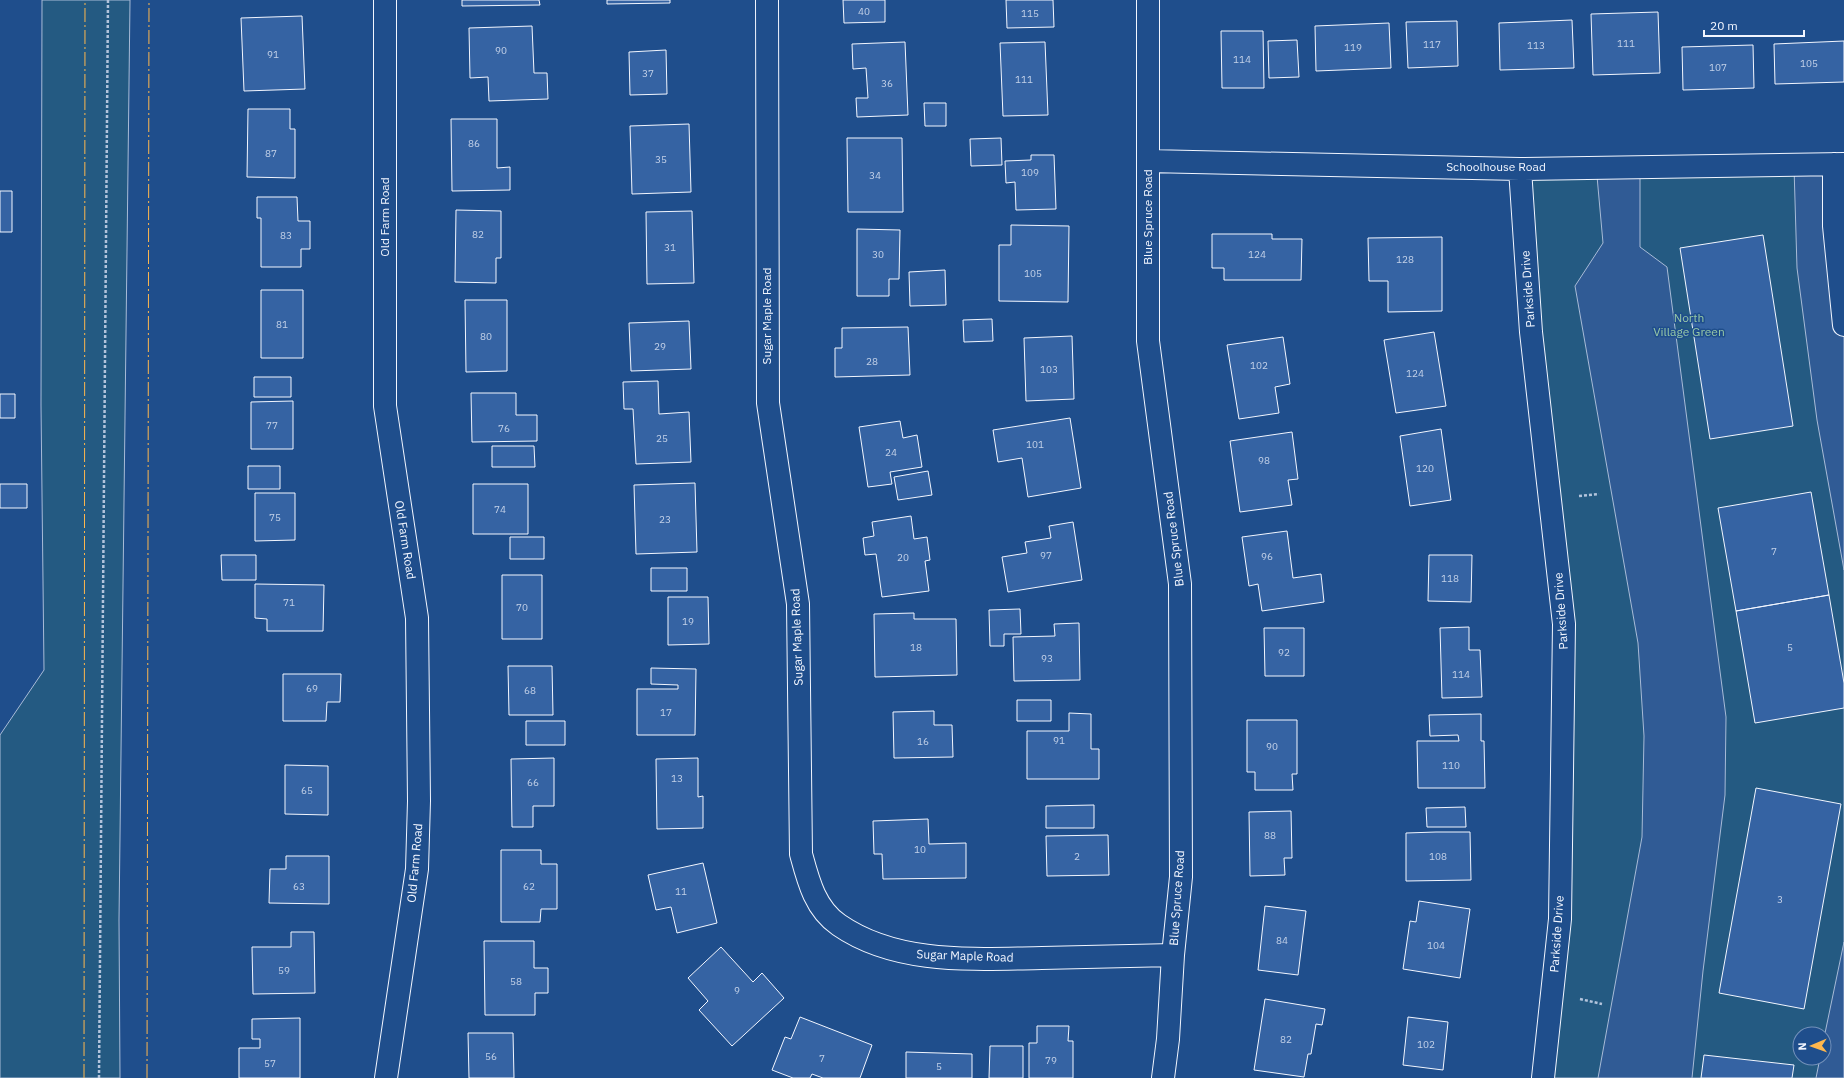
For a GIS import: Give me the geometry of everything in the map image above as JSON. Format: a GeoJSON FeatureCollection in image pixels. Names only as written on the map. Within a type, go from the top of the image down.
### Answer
{"type":"FeatureCollection","features":[{"type":"Feature","properties":{"kind":"street","name":"Old Farm Road"},"geometry":{"type":"LineString","coordinates":[[386,0],[385,406],[417,618],[419,801],[417,869],[386,1078]]}},
{"type":"Feature","properties":{"kind":"street","name":"Sugar Maple Road"},"geometry":{"type":"LineString","coordinates":[[767,0],[768,403],[798,604],[800,854],[809,884],[822,908],[838,925],[883,948],[912,954],[976,959],[1173,955]]}},
{"type":"Feature","properties":{"kind":"street","name":"Blue Spruce Road"},"geometry":{"type":"LineString","coordinates":[[1148,0],[1148,341],[1180,584],[1181,876],[1173,955],[1168,1039],[1162,1078]]}},
{"type":"Feature","properties":{"kind":"street","name":"Schoolhouse Road"},"geometry":{"type":"LineString","coordinates":[[1148,161],[1520,169],[1839,164]]}},
{"type":"Feature","properties":{"kind":"street"},"geometry":{"type":"LineString","coordinates":[[1839,164],[1834,226],[1844,325]]}},
{"type":"Feature","properties":{"kind":"street","name":"Parkside Drive"},"geometry":{"type":"LineString","coordinates":[[1520,169],[1531,332],[1564,624],[1560,919],[1543,1078]]}},
{"type":"Feature","properties":{"kind":"path"},"geometry":{"type":"LineString","coordinates":[[99,1078],[108,0]]}},
{"type":"Feature","properties":{"kind":"green space"},"geometry":{"type":"Polygon","coordinates":[[[42,0],[130,0],[119,920],[120,1078],[0,1078],[0,735],[44,670],[41,405],[42,0]]]}},
{"type":"Feature","properties":{"kind":"green space","name":"North Village Green"},"geometry":{"type":"Polygon","coordinates":[[[1844,166],[1844,1078],[1547,1078],[1561,562],[1520,169],[1844,166]]]}},
{"type":"Feature","properties":{"kind":"shaded area"},"geometry":{"type":"Polygon","coordinates":[[[1640,164],[1640,247],[1667,267],[1726,717],[1725,795],[1703,971],[1692,1078],[1598,1078],[1642,837],[1644,736],[1638,643],[1575,286],[1603,243],[1596,165],[1640,164]]]}},
{"type":"Feature","properties":{"kind":"shaded area"},"geometry":{"type":"Polygon","coordinates":[[[1794,167],[1844,167],[1844,570],[1817,420],[1797,268],[1794,167]]]}},
{"type":"Feature","properties":{"kind":"shaded area"},"geometry":{"type":"Polygon","coordinates":[[[1844,942],[1844,1078],[1816,1078],[1818,1066],[1832,1066],[1832,1026],[1826,1026],[1844,942]]]}},
{"type":"Feature","properties":{"kind":"building"},"geometry":{"type":"Polygon","coordinates":[[[462,0],[539,0],[540,5],[462,6],[462,0]]]}},
{"type":"Feature","properties":{"kind":"building"},"geometry":{"type":"Polygon","coordinates":[[[607,0],[670,0],[670,3],[607,4],[607,0]]]}},
{"type":"Feature","properties":{"kind":"building"},"geometry":{"type":"Polygon","coordinates":[[[843,0],[885,0],[885,22],[844,23],[843,0]]]}},
{"type":"Feature","properties":{"kind":"building"},"geometry":{"type":"Polygon","coordinates":[[[1006,0],[1053,0],[1054,27],[1007,28],[1006,0]]]}},
{"type":"Feature","properties":{"kind":"building"},"geometry":{"type":"Polygon","coordinates":[[[1658,12],[1660,73],[1593,75],[1591,14],[1658,12]]]}},
{"type":"Feature","properties":{"kind":"building"},"geometry":{"type":"Polygon","coordinates":[[[302,16],[305,89],[244,91],[241,18],[302,16]]]}},
{"type":"Feature","properties":{"kind":"building"},"geometry":{"type":"Polygon","coordinates":[[[1572,20],[1574,68],[1500,70],[1499,23],[1572,20]]]}},
{"type":"Feature","properties":{"kind":"building"},"geometry":{"type":"Polygon","coordinates":[[[1457,21],[1458,66],[1408,68],[1406,22],[1457,21]]]}},
{"type":"Feature","properties":{"kind":"building"},"geometry":{"type":"Polygon","coordinates":[[[1389,23],[1391,68],[1316,71],[1315,26],[1389,23]]]}},
{"type":"Feature","properties":{"kind":"building"},"geometry":{"type":"Polygon","coordinates":[[[532,26],[534,73],[547,73],[548,99],[489,101],[488,77],[470,78],[469,28],[532,26]]]}},
{"type":"Feature","properties":{"kind":"building"},"geometry":{"type":"Polygon","coordinates":[[[1221,31],[1263,31],[1264,88],[1222,88],[1221,31]]]}},
{"type":"Feature","properties":{"kind":"building"},"geometry":{"type":"Polygon","coordinates":[[[1297,40],[1299,77],[1269,78],[1268,41],[1297,40]]]}},
{"type":"Feature","properties":{"kind":"building"},"geometry":{"type":"Polygon","coordinates":[[[1844,41],[1844,82],[1775,84],[1774,44],[1844,41]]]}},
{"type":"Feature","properties":{"kind":"building"},"geometry":{"type":"Polygon","coordinates":[[[905,42],[908,115],[857,117],[856,98],[868,98],[866,68],[853,69],[852,44],[905,42]]]}},
{"type":"Feature","properties":{"kind":"building"},"geometry":{"type":"Polygon","coordinates":[[[1045,42],[1048,115],[1003,116],[1000,43],[1045,42]]]}},
{"type":"Feature","properties":{"kind":"building"},"geometry":{"type":"Polygon","coordinates":[[[1753,45],[1754,88],[1683,90],[1682,47],[1753,45]]]}},
{"type":"Feature","properties":{"kind":"building"},"geometry":{"type":"Polygon","coordinates":[[[666,50],[667,94],[630,95],[629,52],[666,50]]]}},
{"type":"Feature","properties":{"kind":"building"},"geometry":{"type":"Polygon","coordinates":[[[924,103],[946,103],[946,126],[925,126],[924,103]]]}},
{"type":"Feature","properties":{"kind":"building"},"geometry":{"type":"Polygon","coordinates":[[[248,109],[290,109],[290,129],[295,129],[295,178],[247,177],[248,109]]]}},
{"type":"Feature","properties":{"kind":"building"},"geometry":{"type":"Polygon","coordinates":[[[451,119],[497,119],[497,168],[510,167],[510,190],[452,191],[451,119]]]}},
{"type":"Feature","properties":{"kind":"building"},"geometry":{"type":"Polygon","coordinates":[[[689,124],[691,192],[632,194],[630,126],[689,124]]]}},
{"type":"Feature","properties":{"kind":"building"},"geometry":{"type":"Polygon","coordinates":[[[847,138],[902,138],[903,212],[848,212],[847,138]]]}},
{"type":"Feature","properties":{"kind":"building"},"geometry":{"type":"Polygon","coordinates":[[[1001,138],[1002,165],[971,166],[970,139],[1001,138]]]}},
{"type":"Feature","properties":{"kind":"building"},"geometry":{"type":"Polygon","coordinates":[[[1031,155],[1054,155],[1056,209],[1016,210],[1015,182],[1006,183],[1005,161],[1031,160],[1031,155]]]}},
{"type":"Feature","properties":{"kind":"building"},"geometry":{"type":"Polygon","coordinates":[[[0,191],[12,191],[12,232],[0,232],[0,191]]]}},
{"type":"Feature","properties":{"kind":"building"},"geometry":{"type":"Polygon","coordinates":[[[257,197],[297,197],[298,221],[310,221],[310,249],[301,249],[301,267],[261,267],[261,218],[257,218],[257,197]]]}},
{"type":"Feature","properties":{"kind":"building"},"geometry":{"type":"Polygon","coordinates":[[[456,210],[501,211],[501,258],[496,258],[496,283],[455,282],[456,210]]]}},
{"type":"Feature","properties":{"kind":"building"},"geometry":{"type":"Polygon","coordinates":[[[692,211],[694,283],[647,284],[646,212],[692,211]]]}},
{"type":"Feature","properties":{"kind":"building"},"geometry":{"type":"Polygon","coordinates":[[[1011,225],[1069,226],[1068,302],[999,301],[999,245],[1011,245],[1011,225]]]}},
{"type":"Feature","properties":{"kind":"building"},"geometry":{"type":"Polygon","coordinates":[[[857,229],[900,230],[899,279],[889,279],[889,296],[857,296],[857,229]]]}},
{"type":"Feature","properties":{"kind":"building"},"geometry":{"type":"Polygon","coordinates":[[[1212,234],[1272,234],[1272,239],[1302,239],[1301,280],[1224,280],[1224,268],[1212,268],[1212,234]]]}},
{"type":"Feature","properties":{"kind":"building"},"geometry":{"type":"Polygon","coordinates":[[[1763,235],[1793,426],[1710,439],[1680,248],[1763,235]]]}},
{"type":"Feature","properties":{"kind":"building"},"geometry":{"type":"Polygon","coordinates":[[[1442,237],[1442,311],[1388,312],[1388,281],[1369,281],[1368,238],[1442,237]]]}},
{"type":"Feature","properties":{"kind":"building"},"geometry":{"type":"Polygon","coordinates":[[[945,270],[946,305],[910,306],[909,272],[945,270]]]}},
{"type":"Feature","properties":{"kind":"building"},"geometry":{"type":"Polygon","coordinates":[[[261,290],[303,290],[303,358],[261,358],[261,290]]]}},
{"type":"Feature","properties":{"kind":"building"},"geometry":{"type":"Polygon","coordinates":[[[465,300],[507,300],[507,371],[466,372],[465,300]]]}},
{"type":"Feature","properties":{"kind":"building"},"geometry":{"type":"Polygon","coordinates":[[[992,319],[993,341],[964,342],[963,320],[992,319]]]}},
{"type":"Feature","properties":{"kind":"building"},"geometry":{"type":"Polygon","coordinates":[[[689,321],[691,369],[631,371],[629,323],[689,321]]]}},
{"type":"Feature","properties":{"kind":"building"},"geometry":{"type":"Polygon","coordinates":[[[908,327],[910,375],[835,377],[835,348],[842,348],[842,328],[908,327]]]}},
{"type":"Feature","properties":{"kind":"building"},"geometry":{"type":"Polygon","coordinates":[[[1434,332],[1446,406],[1396,413],[1384,340],[1434,332]]]}},
{"type":"Feature","properties":{"kind":"building"},"geometry":{"type":"Polygon","coordinates":[[[1072,336],[1074,399],[1026,401],[1024,338],[1072,336]]]}},
{"type":"Feature","properties":{"kind":"building"},"geometry":{"type":"Polygon","coordinates":[[[1283,337],[1290,384],[1275,387],[1279,413],[1239,419],[1227,345],[1283,337]]]}},
{"type":"Feature","properties":{"kind":"building"},"geometry":{"type":"Polygon","coordinates":[[[254,377],[291,377],[291,397],[254,397],[254,377]]]}},
{"type":"Feature","properties":{"kind":"building"},"geometry":{"type":"Polygon","coordinates":[[[658,381],[659,414],[689,412],[691,462],[636,464],[633,409],[624,409],[623,382],[658,381]]]}},
{"type":"Feature","properties":{"kind":"building"},"geometry":{"type":"Polygon","coordinates":[[[471,393],[516,393],[516,415],[537,415],[537,441],[472,442],[471,393]]]}},
{"type":"Feature","properties":{"kind":"building"},"geometry":{"type":"Polygon","coordinates":[[[0,394],[15,394],[15,418],[0,418],[0,394]]]}},
{"type":"Feature","properties":{"kind":"building"},"geometry":{"type":"Polygon","coordinates":[[[293,401],[293,449],[251,449],[251,402],[293,401]]]}},
{"type":"Feature","properties":{"kind":"building"},"geometry":{"type":"Polygon","coordinates":[[[1070,418],[1081,488],[1028,497],[1022,458],[998,462],[993,430],[1070,418]]]}},
{"type":"Feature","properties":{"kind":"building"},"geometry":{"type":"Polygon","coordinates":[[[900,421],[903,438],[917,435],[922,467],[890,472],[892,484],[868,487],[859,427],[900,421]]]}},
{"type":"Feature","properties":{"kind":"building"},"geometry":{"type":"Polygon","coordinates":[[[1441,429],[1451,500],[1410,506],[1400,436],[1441,429]]]}},
{"type":"Feature","properties":{"kind":"building"},"geometry":{"type":"Polygon","coordinates":[[[1292,432],[1298,479],[1288,480],[1292,505],[1240,512],[1230,441],[1292,432]]]}},
{"type":"Feature","properties":{"kind":"building"},"geometry":{"type":"Polygon","coordinates":[[[492,446],[534,446],[535,467],[492,467],[492,446]]]}},
{"type":"Feature","properties":{"kind":"building"},"geometry":{"type":"Polygon","coordinates":[[[248,466],[280,466],[280,489],[248,489],[248,466]]]}},
{"type":"Feature","properties":{"kind":"building"},"geometry":{"type":"Polygon","coordinates":[[[928,471],[932,495],[898,500],[894,477],[928,471]]]}},
{"type":"Feature","properties":{"kind":"building"},"geometry":{"type":"Polygon","coordinates":[[[695,483],[697,552],[636,554],[634,485],[695,483]]]}},
{"type":"Feature","properties":{"kind":"building"},"geometry":{"type":"Polygon","coordinates":[[[0,484],[27,484],[27,508],[0,508],[0,484]]]}},
{"type":"Feature","properties":{"kind":"building"},"geometry":{"type":"Polygon","coordinates":[[[473,484],[528,484],[528,534],[473,534],[473,484]]]}},
{"type":"Feature","properties":{"kind":"building"},"geometry":{"type":"Polygon","coordinates":[[[1811,492],[1829,595],[1736,611],[1718,508],[1811,492]]]}},
{"type":"Feature","properties":{"kind":"building"},"geometry":{"type":"Polygon","coordinates":[[[255,493],[295,493],[295,540],[255,541],[255,493]]]}},
{"type":"Feature","properties":{"kind":"building"},"geometry":{"type":"Polygon","coordinates":[[[911,516],[914,539],[927,537],[930,560],[925,561],[929,591],[882,597],[876,554],[865,555],[863,538],[874,536],[872,522],[911,516]]]}},
{"type":"Feature","properties":{"kind":"building"},"geometry":{"type":"Polygon","coordinates":[[[1073,522],[1082,580],[1008,592],[1002,557],[1027,553],[1025,542],[1051,538],[1049,526],[1073,522]]]}},
{"type":"Feature","properties":{"kind":"building"},"geometry":{"type":"Polygon","coordinates":[[[1287,531],[1293,578],[1321,574],[1324,602],[1262,611],[1258,584],[1249,586],[1242,537],[1287,531]]]}},
{"type":"Feature","properties":{"kind":"building"},"geometry":{"type":"Polygon","coordinates":[[[510,537],[544,537],[544,559],[510,559],[510,537]]]}},
{"type":"Feature","properties":{"kind":"building"},"geometry":{"type":"Polygon","coordinates":[[[221,555],[256,555],[256,580],[222,580],[221,555]]]}},
{"type":"Feature","properties":{"kind":"building"},"geometry":{"type":"Polygon","coordinates":[[[1429,555],[1472,555],[1471,602],[1428,601],[1429,555]]]}},
{"type":"Feature","properties":{"kind":"building"},"geometry":{"type":"Polygon","coordinates":[[[651,568],[687,568],[687,591],[651,591],[651,568]]]}},
{"type":"Feature","properties":{"kind":"building"},"geometry":{"type":"Polygon","coordinates":[[[502,575],[542,575],[542,639],[502,639],[502,575]]]}},
{"type":"Feature","properties":{"kind":"building"},"geometry":{"type":"Polygon","coordinates":[[[255,584],[324,585],[323,631],[267,631],[267,619],[255,618],[255,584]]]}},
{"type":"Feature","properties":{"kind":"building"},"geometry":{"type":"Polygon","coordinates":[[[1829,595],[1844,683],[1844,708],[1755,723],[1736,611],[1829,595]]]}},
{"type":"Feature","properties":{"kind":"building"},"geometry":{"type":"Polygon","coordinates":[[[668,597],[708,597],[709,644],[668,645],[668,597]]]}},
{"type":"Feature","properties":{"kind":"building"},"geometry":{"type":"Polygon","coordinates":[[[1020,609],[1021,634],[1004,634],[1004,646],[990,646],[989,610],[1020,609]]]}},
{"type":"Feature","properties":{"kind":"building"},"geometry":{"type":"Polygon","coordinates":[[[914,613],[914,619],[956,619],[957,675],[875,677],[874,614],[914,613]]]}},
{"type":"Feature","properties":{"kind":"building"},"geometry":{"type":"Polygon","coordinates":[[[1079,623],[1080,680],[1014,681],[1013,637],[1055,636],[1054,624],[1079,623]]]}},
{"type":"Feature","properties":{"kind":"building"},"geometry":{"type":"Polygon","coordinates":[[[1469,627],[1469,650],[1480,650],[1482,697],[1442,698],[1440,628],[1469,627]]]}},
{"type":"Feature","properties":{"kind":"building"},"geometry":{"type":"Polygon","coordinates":[[[1264,628],[1304,628],[1304,676],[1265,676],[1264,628]]]}},
{"type":"Feature","properties":{"kind":"building"},"geometry":{"type":"Polygon","coordinates":[[[508,666],[552,666],[553,715],[509,715],[508,666]]]}},
{"type":"Feature","properties":{"kind":"building"},"geometry":{"type":"Polygon","coordinates":[[[651,668],[696,669],[695,735],[637,735],[637,689],[678,689],[678,685],[651,684],[651,668]]]}},
{"type":"Feature","properties":{"kind":"building"},"geometry":{"type":"Polygon","coordinates":[[[283,674],[341,674],[340,702],[327,702],[326,721],[283,721],[283,674]]]}},
{"type":"Feature","properties":{"kind":"building"},"geometry":{"type":"Polygon","coordinates":[[[1017,700],[1051,700],[1051,721],[1017,721],[1017,700]]]}},
{"type":"Feature","properties":{"kind":"building"},"geometry":{"type":"Polygon","coordinates":[[[934,711],[934,725],[952,725],[953,757],[894,758],[893,712],[934,711]]]}},
{"type":"Feature","properties":{"kind":"building"},"geometry":{"type":"Polygon","coordinates":[[[1069,713],[1091,714],[1091,749],[1099,749],[1099,779],[1027,779],[1027,731],[1069,731],[1069,713]]]}},
{"type":"Feature","properties":{"kind":"building"},"geometry":{"type":"Polygon","coordinates":[[[1481,714],[1481,741],[1484,741],[1485,788],[1418,788],[1417,741],[1459,741],[1458,735],[1430,736],[1429,715],[1481,714]]]}},
{"type":"Feature","properties":{"kind":"building"},"geometry":{"type":"Polygon","coordinates":[[[1247,720],[1297,720],[1297,774],[1292,774],[1293,790],[1255,790],[1255,772],[1247,772],[1247,720]]]}},
{"type":"Feature","properties":{"kind":"building"},"geometry":{"type":"Polygon","coordinates":[[[526,721],[565,721],[565,745],[526,745],[526,721]]]}},
{"type":"Feature","properties":{"kind":"building"},"geometry":{"type":"Polygon","coordinates":[[[554,758],[554,806],[533,806],[533,827],[512,827],[511,759],[554,758]]]}},
{"type":"Feature","properties":{"kind":"building"},"geometry":{"type":"Polygon","coordinates":[[[698,758],[698,797],[703,796],[703,828],[657,829],[656,759],[698,758]]]}},
{"type":"Feature","properties":{"kind":"building"},"geometry":{"type":"Polygon","coordinates":[[[285,765],[328,766],[328,815],[285,814],[285,765]]]}},
{"type":"Feature","properties":{"kind":"building"},"geometry":{"type":"Polygon","coordinates":[[[1756,788],[1841,804],[1804,1009],[1719,993],[1756,788]]]}},
{"type":"Feature","properties":{"kind":"building"},"geometry":{"type":"Polygon","coordinates":[[[1094,805],[1094,828],[1046,828],[1046,806],[1094,805]]]}},
{"type":"Feature","properties":{"kind":"building"},"geometry":{"type":"Polygon","coordinates":[[[1465,807],[1466,827],[1427,827],[1426,808],[1465,807]]]}},
{"type":"Feature","properties":{"kind":"building"},"geometry":{"type":"Polygon","coordinates":[[[1291,811],[1292,858],[1284,858],[1285,875],[1250,876],[1249,812],[1291,811]]]}},
{"type":"Feature","properties":{"kind":"building"},"geometry":{"type":"Polygon","coordinates":[[[928,819],[929,844],[966,843],[966,878],[883,879],[882,854],[874,854],[873,821],[928,819]]]}},
{"type":"Feature","properties":{"kind":"building"},"geometry":{"type":"Polygon","coordinates":[[[1470,832],[1471,880],[1406,881],[1406,833],[1470,832]]]}},
{"type":"Feature","properties":{"kind":"building"},"geometry":{"type":"Polygon","coordinates":[[[1108,835],[1109,875],[1047,876],[1046,836],[1108,835]]]}},
{"type":"Feature","properties":{"kind":"building"},"geometry":{"type":"Polygon","coordinates":[[[501,850],[541,850],[541,864],[557,864],[557,909],[541,909],[540,922],[501,922],[501,850]]]}},
{"type":"Feature","properties":{"kind":"building"},"geometry":{"type":"Polygon","coordinates":[[[286,856],[329,856],[329,904],[269,903],[270,869],[286,869],[286,856]]]}},
{"type":"Feature","properties":{"kind":"building"},"geometry":{"type":"Polygon","coordinates":[[[703,863],[717,923],[677,933],[671,907],[656,910],[648,875],[703,863]]]}},
{"type":"Feature","properties":{"kind":"building"},"geometry":{"type":"Polygon","coordinates":[[[1419,901],[1470,909],[1460,978],[1403,969],[1410,921],[1416,922],[1419,901]]]}},
{"type":"Feature","properties":{"kind":"building"},"geometry":{"type":"Polygon","coordinates":[[[1265,906],[1306,911],[1298,975],[1258,970],[1265,906]]]}},
{"type":"Feature","properties":{"kind":"building"},"geometry":{"type":"Polygon","coordinates":[[[291,932],[314,932],[315,993],[253,994],[252,947],[291,947],[291,932]]]}},
{"type":"Feature","properties":{"kind":"building"},"geometry":{"type":"Polygon","coordinates":[[[484,941],[534,941],[534,968],[548,968],[548,993],[535,993],[535,1015],[485,1015],[484,941]]]}},
{"type":"Feature","properties":{"kind":"building"},"geometry":{"type":"Polygon","coordinates":[[[721,947],[753,982],[762,973],[784,998],[732,1046],[699,1010],[708,1001],[688,978],[721,947]]]}},
{"type":"Feature","properties":{"kind":"building"},"geometry":{"type":"Polygon","coordinates":[[[1265,999],[1325,1009],[1322,1025],[1316,1024],[1311,1054],[1308,1054],[1304,1077],[1254,1070],[1265,999]]]}},
{"type":"Feature","properties":{"kind":"building"},"geometry":{"type":"Polygon","coordinates":[[[800,1017],[872,1045],[860,1078],[823,1078],[812,1074],[810,1078],[793,1078],[772,1070],[785,1037],[791,1039],[800,1017]]]}},
{"type":"Feature","properties":{"kind":"building"},"geometry":{"type":"Polygon","coordinates":[[[1408,1017],[1448,1022],[1443,1070],[1403,1065],[1408,1017]]]}},
{"type":"Feature","properties":{"kind":"building"},"geometry":{"type":"Polygon","coordinates":[[[300,1018],[300,1078],[239,1078],[239,1048],[260,1048],[260,1039],[252,1039],[252,1019],[300,1018]]]}},
{"type":"Feature","properties":{"kind":"building"},"geometry":{"type":"Polygon","coordinates":[[[1037,1026],[1069,1026],[1068,1041],[1073,1041],[1073,1078],[1029,1078],[1029,1043],[1037,1043],[1037,1026]]]}},
{"type":"Feature","properties":{"kind":"building"},"geometry":{"type":"Polygon","coordinates":[[[468,1033],[513,1033],[514,1078],[469,1078],[468,1033]]]}},
{"type":"Feature","properties":{"kind":"building"},"geometry":{"type":"Polygon","coordinates":[[[990,1046],[1023,1046],[1023,1078],[989,1078],[990,1046]]]}},
{"type":"Feature","properties":{"kind":"building"},"geometry":{"type":"Polygon","coordinates":[[[906,1052],[972,1054],[972,1078],[906,1078],[906,1052]]]}},
{"type":"Feature","properties":{"kind":"building"},"geometry":{"type":"Polygon","coordinates":[[[1704,1055],[1794,1066],[1792,1078],[1701,1078],[1704,1055]]]}},
{"type":"Feature","properties":{"kind":"power"},"geometry":{"type":"LineString","coordinates":[[84,1078],[85,0]]}},
{"type":"Feature","properties":{"kind":"power"},"geometry":{"type":"LineString","coordinates":[[147,1078],[149,0]]}}]}
